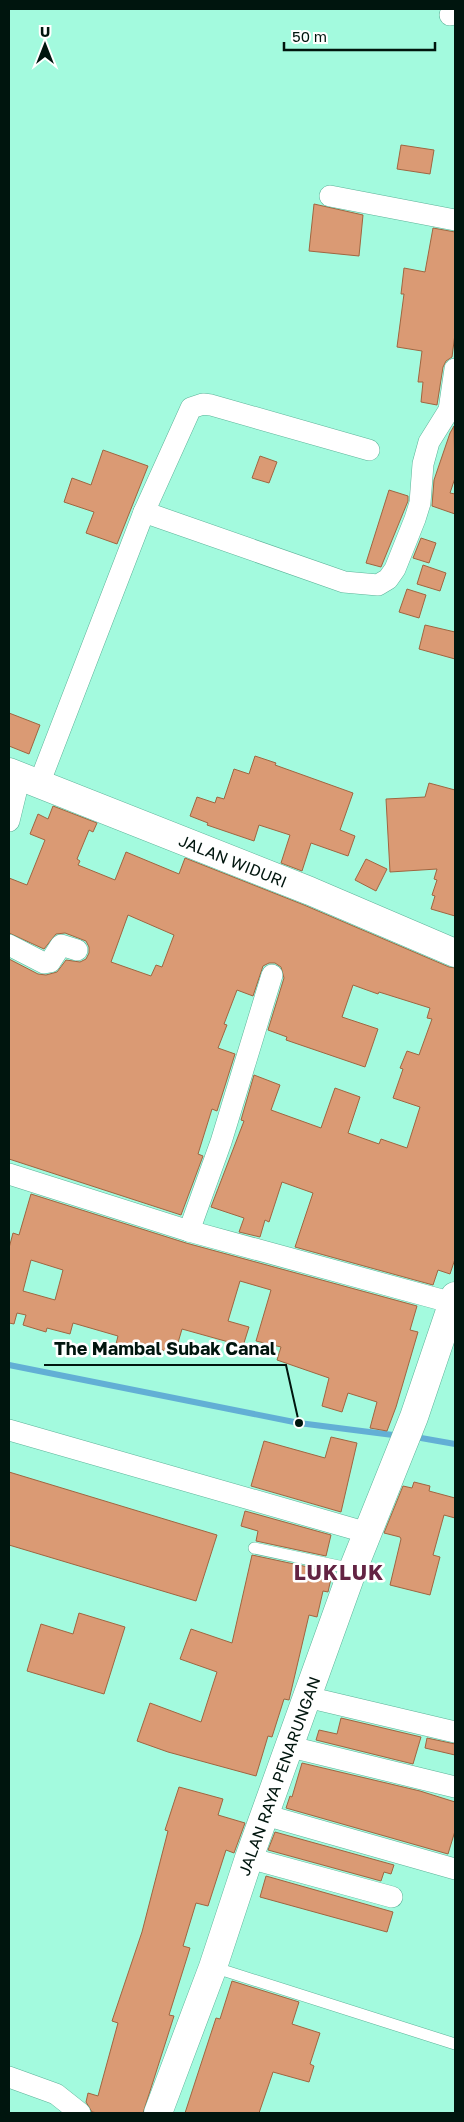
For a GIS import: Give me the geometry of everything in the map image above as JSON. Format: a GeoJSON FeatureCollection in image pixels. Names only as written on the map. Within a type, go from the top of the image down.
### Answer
{"type":"FeatureCollection","features":[{"type":"Feature","properties":{"kind":"main road","name":"JALAN WIDURI"},"geometry":{"type":"LineString","coordinates":[[23,777],[310,892],[455,953]]}},
{"type":"Feature","properties":{"kind":"main road","name":"JALAN RAYA PENARUNGAN"},"geometry":{"type":"LineString","coordinates":[[158,2113],[213,1967],[249,1858],[291,1747],[353,1569],[409,1430],[454,1300]]}},
{"type":"Feature","properties":{"kind":"street"},"geometry":{"type":"LineString","coordinates":[[330,196],[455,220]]}},
{"type":"Feature","properties":{"kind":"street"},"geometry":{"type":"LineString","coordinates":[[144,512],[344,582],[378,586],[388,579],[395,569],[415,519],[420,503],[423,464],[429,442],[449,410],[455,369]]}},
{"type":"Feature","properties":{"kind":"street"},"geometry":{"type":"LineString","coordinates":[[9,821],[23,777],[191,408],[197,405],[211,405],[369,450]]}},
{"type":"Feature","properties":{"kind":"street"},"geometry":{"type":"LineString","coordinates":[[9,944],[44,963],[50,962],[61,945],[77,950]]}},
{"type":"Feature","properties":{"kind":"street"},"geometry":{"type":"LineString","coordinates":[[189,1230],[221,1142],[272,976]]}},
{"type":"Feature","properties":{"kind":"street"},"geometry":{"type":"LineString","coordinates":[[9,1174],[189,1230],[454,1300]]}},
{"type":"Feature","properties":{"kind":"street"},"geometry":{"type":"LineString","coordinates":[[9,1430],[368,1532]]}},
{"type":"Feature","properties":{"kind":"street"},"geometry":{"type":"LineString","coordinates":[[307,1697],[455,1732]]}},
{"type":"Feature","properties":{"kind":"street"},"geometry":{"type":"LineString","coordinates":[[291,1747],[455,1787]]}},
{"type":"Feature","properties":{"kind":"street"},"geometry":{"type":"LineString","coordinates":[[265,1815],[455,1869]]}},
{"type":"Feature","properties":{"kind":"street"},"geometry":{"type":"LineString","coordinates":[[249,1858],[392,1897]]}},
{"type":"Feature","properties":{"kind":"street"},"geometry":{"type":"LineString","coordinates":[[9,2078],[56,2094],[80,2113]]}},
{"type":"Feature","properties":{"kind":"lane"},"geometry":{"type":"LineString","coordinates":[[254,1548],[353,1569]]}},
{"type":"Feature","properties":{"kind":"lane"},"geometry":{"type":"LineString","coordinates":[[213,1967],[455,2044]]}},
{"type":"Feature","properties":{"kind":"building"},"geometry":{"type":"Polygon","coordinates":[[[401,145],[434,150],[430,174],[397,169],[401,145]]]}},
{"type":"Feature","properties":{"kind":"building"},"geometry":{"type":"Polygon","coordinates":[[[314,204],[363,215],[359,256],[309,251],[314,204]]]}},
{"type":"Feature","properties":{"kind":"building"},"geometry":{"type":"Polygon","coordinates":[[[433,228],[455,232],[455,334],[452,357],[446,361],[443,367],[437,405],[421,402],[423,382],[418,382],[422,351],[397,347],[404,294],[401,294],[404,268],[425,272],[433,228]]]}},
{"type":"Feature","properties":{"kind":"building"},"geometry":{"type":"Polygon","coordinates":[[[454,426],[455,478],[450,493],[455,494],[455,514],[432,506],[434,480],[454,426]]]}},
{"type":"Feature","properties":{"kind":"building"},"geometry":{"type":"Polygon","coordinates":[[[103,450],[148,466],[117,544],[86,533],[94,512],[64,502],[72,478],[91,485],[103,450]]]}},
{"type":"Feature","properties":{"kind":"building"},"geometry":{"type":"Polygon","coordinates":[[[260,456],[277,462],[269,483],[252,478],[260,456]]]}},
{"type":"Feature","properties":{"kind":"building"},"geometry":{"type":"Polygon","coordinates":[[[389,490],[408,496],[408,501],[381,567],[366,563],[389,490]]]}},
{"type":"Feature","properties":{"kind":"building"},"geometry":{"type":"Polygon","coordinates":[[[421,538],[436,543],[429,563],[413,558],[421,538]]]}},
{"type":"Feature","properties":{"kind":"building"},"geometry":{"type":"Polygon","coordinates":[[[423,565],[446,573],[440,591],[417,584],[423,565]]]}},
{"type":"Feature","properties":{"kind":"building"},"geometry":{"type":"Polygon","coordinates":[[[407,589],[426,595],[419,618],[399,612],[407,589]]]}},
{"type":"Feature","properties":{"kind":"building"},"geometry":{"type":"Polygon","coordinates":[[[425,625],[455,632],[455,659],[419,649],[425,625]]]}},
{"type":"Feature","properties":{"kind":"building"},"geometry":{"type":"Polygon","coordinates":[[[9,713],[40,725],[29,754],[9,746],[9,713]]]}},
{"type":"Feature","properties":{"kind":"building"},"geometry":{"type":"Polygon","coordinates":[[[255,756],[353,793],[340,830],[355,836],[348,856],[311,843],[302,871],[281,863],[290,835],[259,825],[254,841],[207,825],[208,823],[190,816],[197,797],[215,803],[217,797],[224,799],[234,769],[249,774],[255,756]]]}},
{"type":"Feature","properties":{"kind":"building"},"geometry":{"type":"Polygon","coordinates":[[[429,783],[455,790],[455,916],[431,909],[435,896],[432,895],[437,880],[434,879],[437,869],[390,872],[386,799],[425,797],[429,783]]]}},
{"type":"Feature","properties":{"kind":"building"},"geometry":{"type":"Polygon","coordinates":[[[53,806],[97,823],[93,832],[89,830],[77,859],[80,861],[78,865],[115,880],[126,852],[179,874],[185,858],[455,968],[455,1259],[450,1274],[438,1270],[433,1285],[295,1247],[313,1193],[282,1182],[269,1222],[265,1220],[260,1237],[239,1232],[244,1218],[211,1207],[244,1121],[241,1120],[254,1075],[280,1085],[271,1110],[321,1128],[335,1088],[360,1097],[348,1133],[379,1144],[381,1139],[407,1148],[420,1107],[393,1098],[403,1069],[400,1068],[407,1051],[419,1055],[432,1019],[427,1018],[430,1008],[353,985],[342,1017],[378,1029],[365,1067],[286,1040],[287,1037],[268,1030],[284,978],[281,967],[275,963],[263,966],[253,996],[237,990],[224,1024],[227,1025],[218,1048],[235,1054],[217,1111],[212,1109],[198,1154],[203,1156],[181,1215],[9,1159],[9,959],[38,974],[46,975],[57,972],[66,960],[80,962],[86,959],[89,953],[86,941],[65,933],[56,934],[44,949],[9,933],[9,878],[27,885],[45,840],[30,834],[38,814],[48,819],[53,806]],[[128,915],[111,962],[151,976],[156,965],[162,967],[174,935],[128,915]]]}},
{"type":"Feature","properties":{"kind":"building"},"geometry":{"type":"Polygon","coordinates":[[[366,859],[387,869],[376,891],[355,880],[366,859]]]}},
{"type":"Feature","properties":{"kind":"building"},"geometry":{"type":"Polygon","coordinates":[[[31,1194],[186,1243],[417,1306],[410,1330],[418,1332],[387,1431],[370,1428],[377,1402],[348,1393],[342,1412],[322,1406],[329,1378],[277,1360],[281,1347],[256,1341],[271,1290],[240,1281],[228,1321],[249,1327],[243,1346],[182,1329],[175,1353],[132,1343],[130,1352],[115,1348],[118,1336],[73,1323],[70,1334],[47,1328],[46,1332],[23,1325],[26,1315],[17,1313],[14,1324],[9,1323],[9,1248],[13,1233],[19,1235],[31,1194]],[[31,1260],[23,1291],[55,1300],[63,1270],[31,1260]]]}},
{"type":"Feature","properties":{"kind":"building"},"geometry":{"type":"Polygon","coordinates":[[[331,1437],[357,1443],[341,1512],[251,1486],[264,1441],[325,1458],[331,1437]]]}},
{"type":"Feature","properties":{"kind":"building"},"geometry":{"type":"Polygon","coordinates":[[[9,1472],[217,1535],[196,1601],[9,1545],[9,1472]]]}},
{"type":"Feature","properties":{"kind":"building"},"geometry":{"type":"Polygon","coordinates":[[[414,1482],[430,1486],[429,1491],[455,1498],[455,1518],[444,1515],[433,1555],[440,1557],[430,1595],[390,1585],[401,1539],[400,1537],[384,1533],[403,1486],[412,1488],[414,1482]]]}},
{"type":"Feature","properties":{"kind":"building"},"geometry":{"type":"Polygon","coordinates":[[[245,1511],[331,1535],[326,1556],[256,1541],[258,1531],[241,1526],[245,1511]]]}},
{"type":"Feature","properties":{"kind":"building"},"geometry":{"type":"Polygon","coordinates":[[[252,1555],[322,1570],[321,1572],[332,1574],[328,1592],[323,1591],[317,1617],[309,1615],[289,1700],[284,1699],[272,1737],[268,1736],[256,1776],[168,1752],[137,1741],[150,1703],[201,1722],[217,1672],[180,1659],[191,1629],[232,1643],[252,1555]]]}},
{"type":"Feature","properties":{"kind":"building"},"geometry":{"type":"Polygon","coordinates":[[[79,1613],[125,1627],[104,1694],[27,1671],[41,1624],[73,1634],[79,1613]]]}},
{"type":"Feature","properties":{"kind":"building"},"geometry":{"type":"Polygon","coordinates":[[[341,1718],[421,1737],[413,1764],[316,1740],[319,1730],[337,1734],[341,1718]]]}},
{"type":"Feature","properties":{"kind":"building"},"geometry":{"type":"Polygon","coordinates":[[[427,1738],[455,1744],[455,1755],[425,1748],[427,1738]]]}},
{"type":"Feature","properties":{"kind":"building"},"geometry":{"type":"Polygon","coordinates":[[[302,1763],[420,1791],[455,1802],[455,1831],[448,1854],[286,1808],[290,1796],[292,1797],[302,1763]]]}},
{"type":"Feature","properties":{"kind":"building"},"geometry":{"type":"Polygon","coordinates":[[[179,1787],[223,1799],[218,1815],[245,1823],[234,1853],[226,1850],[208,1906],[196,1903],[183,1946],[190,1948],[169,2015],[174,2016],[143,2113],[92,2112],[86,2102],[88,2093],[98,2096],[118,2023],[112,2021],[142,1932],[168,1831],[165,1830],[179,1787]]]}},
{"type":"Feature","properties":{"kind":"building"},"geometry":{"type":"Polygon","coordinates":[[[275,1832],[394,1865],[391,1874],[384,1872],[381,1881],[268,1850],[275,1832]]]}},
{"type":"Feature","properties":{"kind":"building"},"geometry":{"type":"Polygon","coordinates":[[[266,1876],[393,1912],[387,1932],[260,1897],[266,1876]]]}},
{"type":"Feature","properties":{"kind":"building"},"geometry":{"type":"Polygon","coordinates":[[[232,1981],[299,2002],[292,2024],[320,2033],[310,2064],[314,2066],[309,2082],[273,2072],[259,2113],[185,2113],[216,2018],[220,2019],[232,1981]]]}},
{"type":"Feature","properties":{"kind":"waterway"},"geometry":{"type":"LineString","coordinates":[[9,1365],[299,1423],[393,1435]]}},
{"type":"Feature","properties":{"kind":"waterway"},"geometry":{"type":"LineString","coordinates":[[421,1438],[455,1444]]}},
{"type":"Feature","properties":{"kind":"place","name":"The Mambal Subak Canal"},"geometry":{"type":"Point","coordinates":[299,1423]}},
{"type":"Feature","properties":{"kind":"district","name":"LUKLUK"},"geometry":{"type":"Point","coordinates":[339,1573]}}]}
